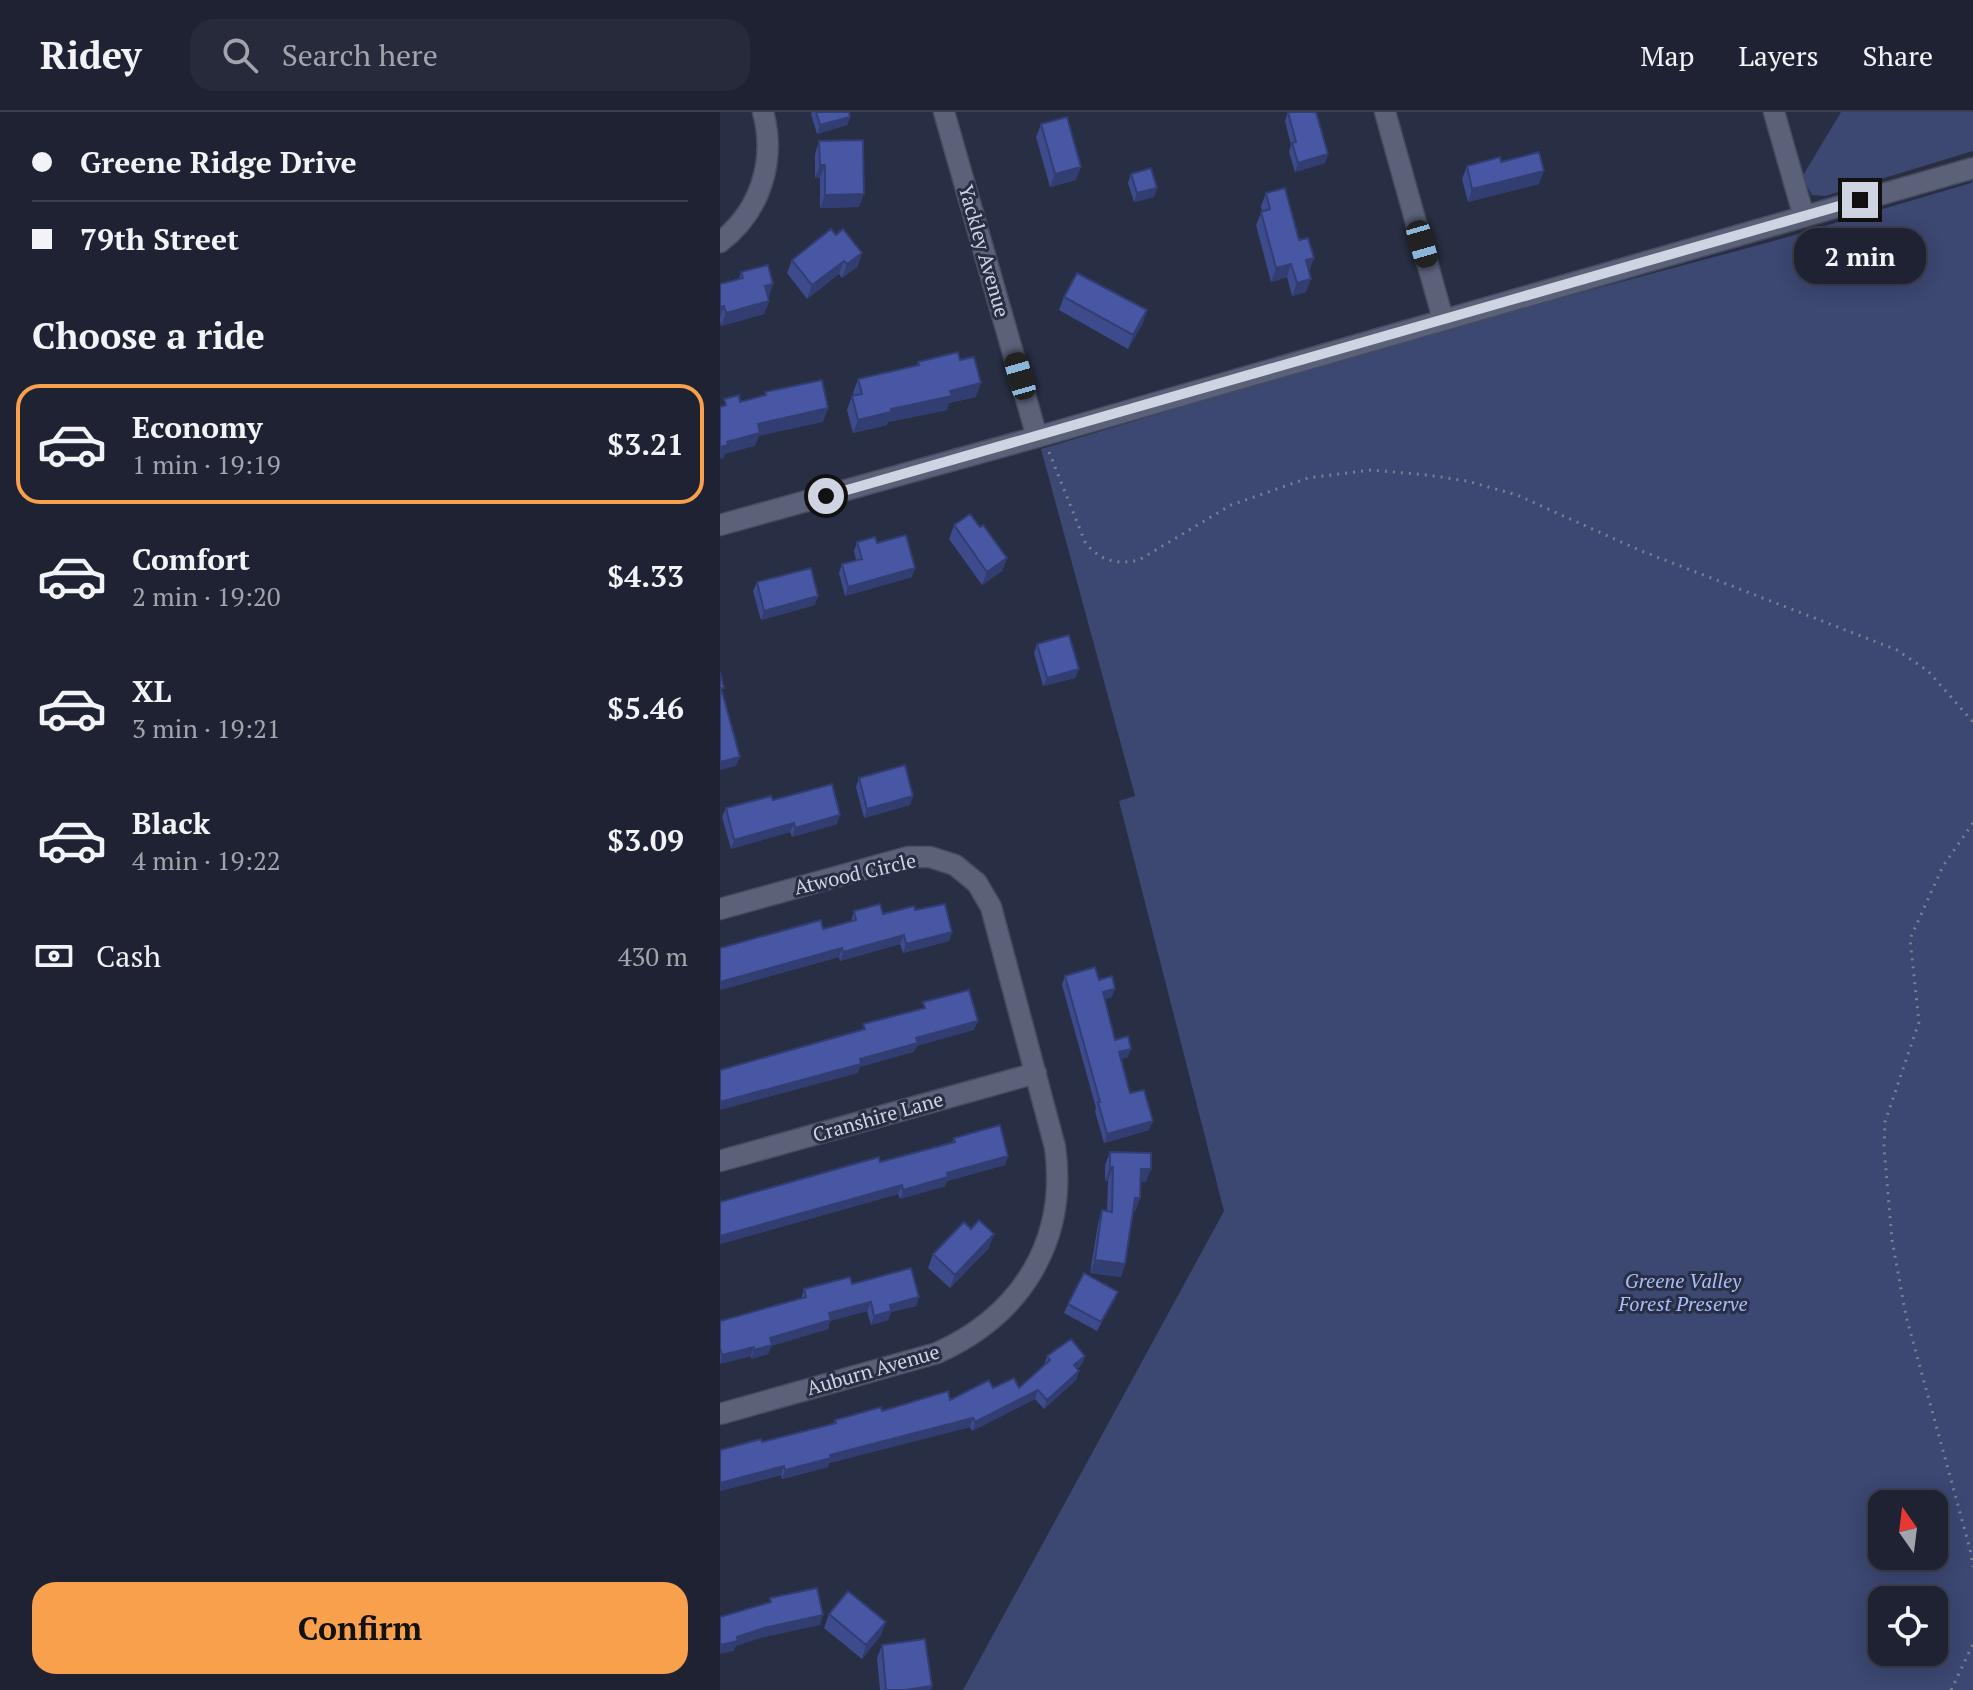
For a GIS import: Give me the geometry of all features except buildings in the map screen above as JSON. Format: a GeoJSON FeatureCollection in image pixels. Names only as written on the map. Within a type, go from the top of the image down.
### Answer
{"type":"FeatureCollection","features":[{"type":"Feature","properties":{"kind":"street"},"geometry":{"type":"LineString","coordinates":[[720,242],[746,216],[763,182],[768,152],[763,112]]}},
{"type":"Feature","properties":{"kind":"street","name":"Yackley Avenue"},"geometry":{"type":"LineString","coordinates":[[944,112],[1037,437]]}},
{"type":"Feature","properties":{"kind":"street"},"geometry":{"type":"LineString","coordinates":[[1385,112],[1443,319]]}},
{"type":"Feature","properties":{"kind":"street"},"geometry":{"type":"LineString","coordinates":[[1774,112],[1804,217]]}},
{"type":"Feature","properties":{"kind":"street"},"geometry":{"type":"LineString","coordinates":[[720,525],[1973,168]]}},
{"type":"Feature","properties":{"kind":"street","name":"Atwood Circle"},"geometry":{"type":"LineString","coordinates":[[720,909],[908,857],[930,857],[955,865],[977,883],[991,907],[1036,1073]]}},
{"type":"Feature","properties":{"kind":"street","name":"Cranshire Lane"},"geometry":{"type":"LineString","coordinates":[[720,1161],[1036,1073]]}},
{"type":"Feature","properties":{"kind":"street","name":"Auburn Avenue"},"geometry":{"type":"LineString","coordinates":[[720,1414],[937,1353],[968,1338],[992,1321],[1013,1300],[1042,1254],[1054,1213],[1057,1188],[1055,1147],[1036,1073]]}},
{"type":"Feature","properties":{"kind":"path"},"geometry":{"type":"LineString","coordinates":[[1037,437],[1052,455],[1085,542],[1094,554],[1106,560],[1124,563],[1139,560],[1231,505],[1308,478],[1371,470],[1467,481],[1517,495],[1639,550],[1897,650],[1928,671],[1973,722]]}},
{"type":"Feature","properties":{"kind":"path"},"geometry":{"type":"LineString","coordinates":[[1973,823],[1943,866],[1910,939],[1919,1022],[1888,1112],[1884,1147],[1892,1240],[1906,1316],[1973,1567]]}},
{"type":"Feature","properties":{"kind":"path"},"geometry":{"type":"LineString","coordinates":[[1951,1690],[1973,1644]]}},
{"type":"Feature","properties":{"kind":"green space"},"geometry":{"type":"Polygon","coordinates":[[[1841,112],[1973,112],[1973,151],[1825,196],[1812,195],[1802,177],[1841,112]]]}},
{"type":"Feature","properties":{"kind":"green space","name":"Greene Valley Forest Preserve"},"geometry":{"type":"Polygon","coordinates":[[[1973,180],[1973,1690],[963,1690],[1224,1211],[1119,801],[1135,796],[1041,449],[1448,328],[1770,242],[1973,180]]]}},
{"type":"Feature","properties":{"kind":"route"},"geometry":{"type":"LineString","coordinates":[[826,496],[1860,200]]}}]}
